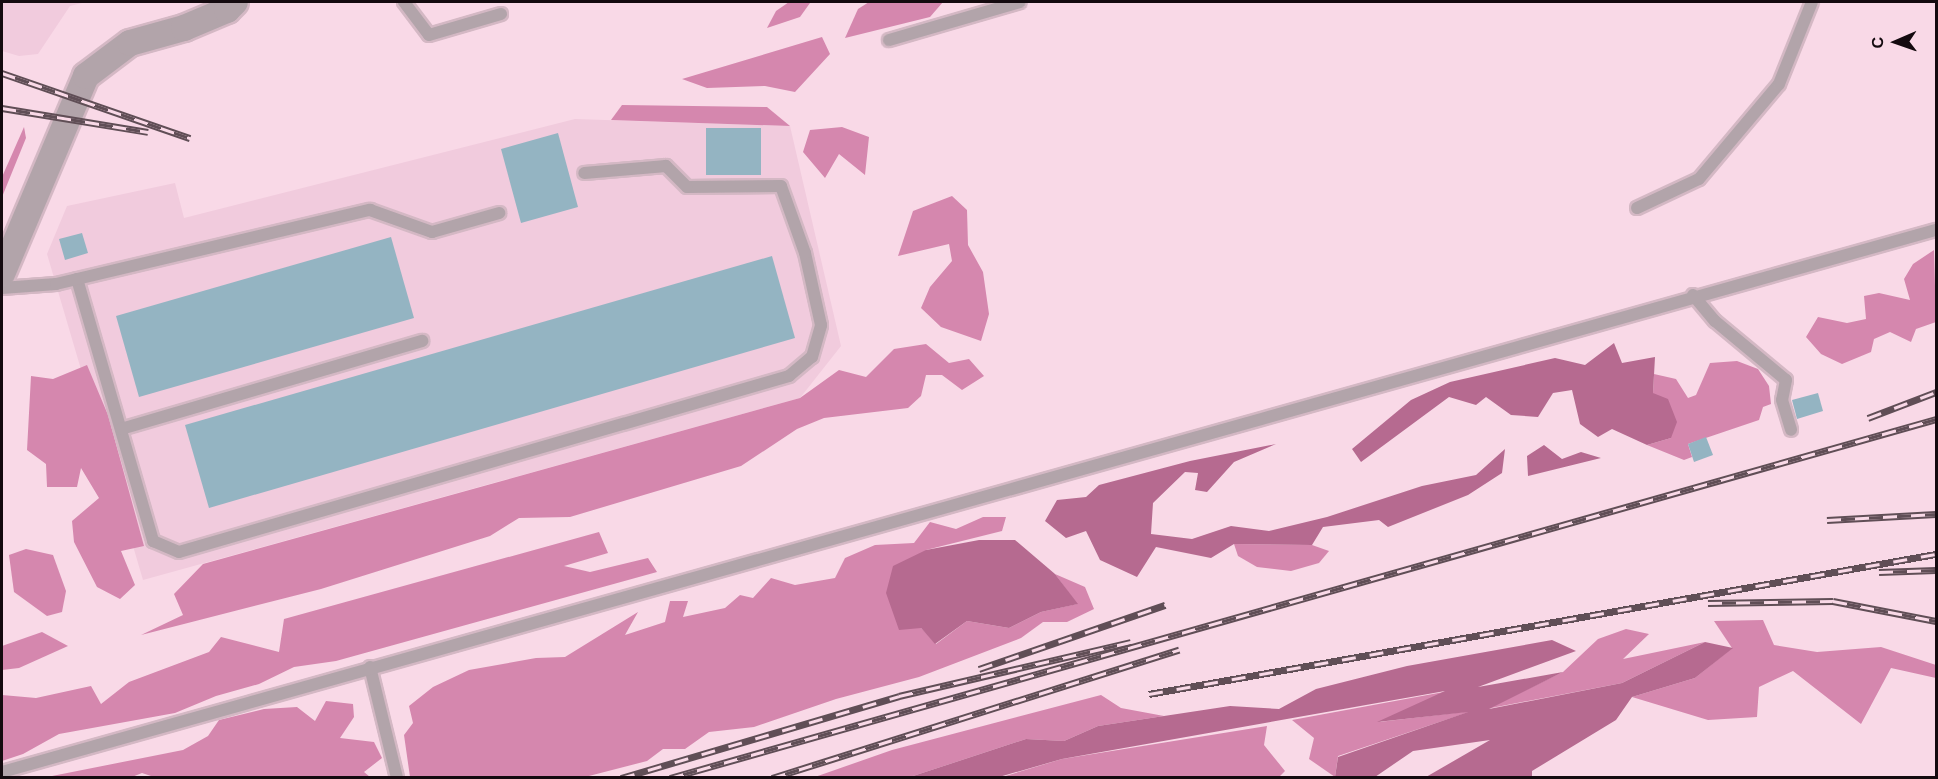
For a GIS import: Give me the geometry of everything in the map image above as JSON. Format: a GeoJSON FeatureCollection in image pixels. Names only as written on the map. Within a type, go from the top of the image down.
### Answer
{"type":"FeatureCollection","features":[{"type":"Feature","properties":{"kind":"street"},"geometry":{"type":"LineString","coordinates":[[2,274],[86,76],[130,43],[184,28],[227,10],[235,2]]}},
{"type":"Feature","properties":{"kind":"lane"},"geometry":{"type":"LineString","coordinates":[[404,2],[429,35],[501,14]]}},
{"type":"Feature","properties":{"kind":"lane"},"geometry":{"type":"LineString","coordinates":[[889,40],[1020,2]]}},
{"type":"Feature","properties":{"kind":"lane"},"geometry":{"type":"LineString","coordinates":[[1637,208],[1699,179],[1750,119],[1779,84],[1812,2]]}},
{"type":"Feature","properties":{"kind":"lane"},"geometry":{"type":"LineString","coordinates":[[77,279],[153,541],[180,552],[789,376],[812,357],[821,325],[805,253],[781,186],[687,187],[666,166],[584,173]]}},
{"type":"Feature","properties":{"kind":"lane"},"geometry":{"type":"LineString","coordinates":[[2,288],[77,279],[370,210],[432,232],[499,213]]}},
{"type":"Feature","properties":{"kind":"lane"},"geometry":{"type":"LineString","coordinates":[[2,772],[1693,296],[1936,230]]}},
{"type":"Feature","properties":{"kind":"lane"},"geometry":{"type":"LineString","coordinates":[[1693,296],[1715,321],[1786,380],[1782,400],[1791,430]]}},
{"type":"Feature","properties":{"kind":"lane"},"geometry":{"type":"LineString","coordinates":[[121,429],[422,341]]}},
{"type":"Feature","properties":{"kind":"lane"},"geometry":{"type":"LineString","coordinates":[[370,668],[397,777]]}},
{"type":"Feature","properties":{"kind":"shaded area"},"geometry":{"type":"Polygon","coordinates":[[[2,2],[86,2],[70,6],[38,54],[19,56],[2,51],[2,2]]]}},
{"type":"Feature","properties":{"kind":"shaded area"},"geometry":{"type":"Polygon","coordinates":[[[789,2],[810,3],[800,17],[767,28],[776,11],[789,2]]]}},
{"type":"Feature","properties":{"kind":"shaded area"},"geometry":{"type":"Polygon","coordinates":[[[869,2],[943,2],[930,17],[845,38],[858,9],[869,2]]]}},
{"type":"Feature","properties":{"kind":"shaded area"},"geometry":{"type":"Polygon","coordinates":[[[822,37],[830,54],[795,92],[765,86],[707,88],[682,79],[822,37]]]}},
{"type":"Feature","properties":{"kind":"shaded area"},"geometry":{"type":"Polygon","coordinates":[[[622,105],[767,107],[790,126],[611,120],[622,105]]]}},
{"type":"Feature","properties":{"kind":"shaded area"},"geometry":{"type":"Polygon","coordinates":[[[575,119],[790,126],[841,346],[800,398],[143,580],[47,254],[67,206],[175,183],[184,218],[575,119]]]}},
{"type":"Feature","properties":{"kind":"shaded area"},"geometry":{"type":"Polygon","coordinates":[[[24,127],[26,138],[2,197],[2,177],[24,127]]]}},
{"type":"Feature","properties":{"kind":"shaded area"},"geometry":{"type":"Polygon","coordinates":[[[842,127],[869,137],[865,175],[839,154],[825,178],[803,152],[810,130],[842,127]]]}},
{"type":"Feature","properties":{"kind":"shaded area"},"geometry":{"type":"Polygon","coordinates":[[[952,196],[967,210],[968,245],[983,272],[989,314],[981,341],[941,327],[921,308],[930,287],[952,261],[949,244],[898,256],[913,211],[952,196]]]}},
{"type":"Feature","properties":{"kind":"shaded area"},"geometry":{"type":"Polygon","coordinates":[[[1934,250],[1936,322],[1916,329],[1911,342],[1890,332],[1874,339],[1871,352],[1842,364],[1821,354],[1806,337],[1818,317],[1847,323],[1866,319],[1864,296],[1879,293],[1910,300],[1904,279],[1913,264],[1934,250]]]}},
{"type":"Feature","properties":{"kind":"shaded area"},"geometry":{"type":"Polygon","coordinates":[[[1614,343],[1622,363],[1655,357],[1653,393],[1668,399],[1677,422],[1671,438],[1647,445],[1612,429],[1598,437],[1580,424],[1572,390],[1553,393],[1538,417],[1511,415],[1486,397],[1476,405],[1449,397],[1361,462],[1352,449],[1411,400],[1450,382],[1555,358],[1585,365],[1614,343]]]}},
{"type":"Feature","properties":{"kind":"shaded area"},"geometry":{"type":"Polygon","coordinates":[[[926,344],[949,363],[969,359],[984,376],[962,390],[942,375],[926,375],[921,396],[908,408],[824,418],[797,429],[741,466],[570,517],[519,518],[490,536],[321,589],[141,635],[183,615],[174,594],[203,564],[800,398],[839,370],[866,377],[894,349],[926,344]]]}},
{"type":"Feature","properties":{"kind":"shaded area"},"geometry":{"type":"Polygon","coordinates":[[[1737,361],[1758,369],[1769,386],[1771,404],[1763,407],[1759,420],[1688,444],[1692,457],[1684,460],[1647,445],[1671,438],[1653,393],[1654,374],[1676,379],[1688,398],[1696,395],[1710,363],[1737,361]]]}},
{"type":"Feature","properties":{"kind":"shaded area"},"geometry":{"type":"Polygon","coordinates":[[[87,365],[108,415],[144,546],[121,551],[135,585],[120,599],[97,587],[74,542],[72,521],[99,498],[81,468],[77,487],[47,487],[46,464],[27,450],[31,376],[53,379],[87,365]]]}},
{"type":"Feature","properties":{"kind":"shaded area"},"geometry":{"type":"Polygon","coordinates":[[[1276,444],[1234,462],[1207,492],[1195,490],[1198,473],[1185,472],[1153,503],[1151,534],[1192,539],[1231,526],[1269,531],[1327,517],[1422,486],[1476,475],[1505,449],[1502,473],[1468,495],[1388,527],[1379,520],[1323,527],[1312,545],[1234,544],[1211,558],[1156,547],[1137,577],[1100,560],[1086,531],[1066,538],[1045,521],[1057,500],[1086,497],[1099,485],[1190,461],[1276,444]]]}},
{"type":"Feature","properties":{"kind":"shaded area"},"geometry":{"type":"Polygon","coordinates":[[[1544,445],[1562,459],[1581,452],[1601,458],[1528,476],[1527,456],[1544,445]]]}},
{"type":"Feature","properties":{"kind":"shaded area"},"geometry":{"type":"Polygon","coordinates":[[[983,517],[1006,517],[1002,531],[926,550],[921,628],[936,644],[967,621],[1009,628],[1041,612],[1077,604],[1055,574],[1085,587],[1094,609],[1067,622],[1043,622],[1021,638],[919,677],[836,699],[754,727],[709,732],[685,749],[663,749],[647,761],[585,777],[410,777],[404,735],[413,723],[409,706],[433,687],[469,670],[536,658],[565,657],[638,612],[625,635],[665,622],[670,601],[688,601],[683,617],[725,608],[740,595],[753,598],[771,578],[795,585],[835,578],[845,558],[875,545],[914,543],[930,522],[956,529],[983,517]]]}},
{"type":"Feature","properties":{"kind":"shaded area"},"geometry":{"type":"Polygon","coordinates":[[[599,532],[608,553],[564,566],[590,572],[648,558],[657,572],[336,661],[294,667],[259,684],[216,696],[175,713],[59,734],[23,754],[2,761],[2,695],[36,698],[91,686],[101,704],[129,682],[209,652],[221,637],[279,652],[284,619],[599,532]]]}},
{"type":"Feature","properties":{"kind":"shaded area"},"geometry":{"type":"Polygon","coordinates":[[[979,540],[1015,540],[1055,574],[1078,604],[1041,612],[1009,628],[967,621],[935,644],[921,628],[899,630],[886,593],[893,566],[926,550],[979,540]]]}},
{"type":"Feature","properties":{"kind":"shaded area"},"geometry":{"type":"Polygon","coordinates":[[[1234,544],[1312,545],[1329,551],[1319,563],[1291,571],[1257,567],[1238,556],[1234,544]]]}},
{"type":"Feature","properties":{"kind":"shaded area"},"geometry":{"type":"Polygon","coordinates":[[[26,549],[53,555],[66,591],[62,612],[47,616],[14,592],[9,555],[26,549]]]}},
{"type":"Feature","properties":{"kind":"shaded area"},"geometry":{"type":"Polygon","coordinates":[[[1763,620],[1774,645],[1817,652],[1881,647],[1936,665],[1936,678],[1891,668],[1861,724],[1793,671],[1759,687],[1757,717],[1708,720],[1632,697],[1695,678],[1732,648],[1714,621],[1763,620]]]}},
{"type":"Feature","properties":{"kind":"shaded area"},"geometry":{"type":"Polygon","coordinates":[[[1626,629],[1649,634],[1623,659],[1705,642],[1622,683],[1486,709],[1563,672],[1598,639],[1626,629]]]}},
{"type":"Feature","properties":{"kind":"shaded area"},"geometry":{"type":"Polygon","coordinates":[[[42,632],[68,646],[19,668],[2,670],[2,646],[42,632]]]}},
{"type":"Feature","properties":{"kind":"shaded area"},"geometry":{"type":"Polygon","coordinates":[[[1552,640],[1576,651],[1478,687],[1563,672],[1489,709],[1622,683],[1705,642],[1733,648],[1695,678],[1632,697],[1616,720],[1532,771],[1532,777],[1426,777],[1490,740],[1413,751],[1375,777],[1335,777],[1338,757],[1468,712],[1377,722],[1445,691],[1062,759],[999,777],[910,777],[1026,739],[1064,741],[1098,726],[1230,706],[1279,709],[1316,689],[1407,666],[1552,640]]]}},
{"type":"Feature","properties":{"kind":"shaded area"},"geometry":{"type":"Polygon","coordinates":[[[1449,691],[1379,722],[1472,711],[1338,756],[1335,777],[1309,759],[1314,738],[1292,720],[1449,691]]]}},
{"type":"Feature","properties":{"kind":"shaded area"},"geometry":{"type":"Polygon","coordinates":[[[1101,695],[1121,708],[1164,716],[1098,726],[1064,741],[1026,739],[910,777],[812,778],[892,750],[1101,695]]]}},
{"type":"Feature","properties":{"kind":"shaded area"},"geometry":{"type":"Polygon","coordinates":[[[326,701],[353,704],[354,717],[340,738],[374,742],[382,758],[364,772],[370,777],[157,778],[142,773],[132,777],[47,777],[183,750],[208,736],[219,720],[264,709],[297,707],[315,721],[326,701]]]}},
{"type":"Feature","properties":{"kind":"shaded area"},"geometry":{"type":"Polygon","coordinates":[[[1267,726],[1264,745],[1285,771],[1278,778],[999,778],[1062,759],[1267,726]]]}},
{"type":"Feature","properties":{"kind":"building"},"geometry":{"type":"Polygon","coordinates":[[[706,128],[761,128],[761,175],[706,175],[706,128]]]}},
{"type":"Feature","properties":{"kind":"building"},"geometry":{"type":"Polygon","coordinates":[[[558,133],[578,207],[521,223],[501,149],[558,133]]]}},
{"type":"Feature","properties":{"kind":"building"},"geometry":{"type":"Polygon","coordinates":[[[82,233],[88,253],[65,260],[59,239],[82,233]]]}},
{"type":"Feature","properties":{"kind":"building"},"geometry":{"type":"Polygon","coordinates":[[[391,237],[414,318],[139,397],[116,316],[391,237]]]}},
{"type":"Feature","properties":{"kind":"building"},"geometry":{"type":"Polygon","coordinates":[[[772,256],[795,338],[209,508],[185,425],[772,256]]]}},
{"type":"Feature","properties":{"kind":"building"},"geometry":{"type":"Polygon","coordinates":[[[1818,393],[1823,411],[1797,419],[1792,400],[1818,393]]]}},
{"type":"Feature","properties":{"kind":"building"},"geometry":{"type":"Polygon","coordinates":[[[1706,437],[1713,455],[1694,462],[1688,444],[1706,437]]]}},
{"type":"Feature","properties":{"kind":"railway"},"geometry":{"type":"LineString","coordinates":[[2,73],[190,138]]}},
{"type":"Feature","properties":{"kind":"railway"},"geometry":{"type":"LineString","coordinates":[[2,108],[148,132]]}},
{"type":"Feature","properties":{"kind":"railway"},"geometry":{"type":"LineString","coordinates":[[1868,418],[1936,392]]}},
{"type":"Feature","properties":{"kind":"railway"},"geometry":{"type":"LineString","coordinates":[[670,778],[1936,419]]}},
{"type":"Feature","properties":{"kind":"railway"},"geometry":{"type":"LineString","coordinates":[[1827,520],[1936,514]]}},
{"type":"Feature","properties":{"kind":"railway"},"geometry":{"type":"LineString","coordinates":[[1149,694],[1936,554]]}},
{"type":"Feature","properties":{"kind":"railway"},"geometry":{"type":"LineString","coordinates":[[1879,572],[1936,570]]}},
{"type":"Feature","properties":{"kind":"railway"},"geometry":{"type":"LineString","coordinates":[[1708,603],[1833,601],[1936,621]]}},
{"type":"Feature","properties":{"kind":"railway"},"geometry":{"type":"LineString","coordinates":[[979,669],[1165,605]]}},
{"type":"Feature","properties":{"kind":"railway"},"geometry":{"type":"LineString","coordinates":[[621,778],[899,696],[1131,642]]}},
{"type":"Feature","properties":{"kind":"railway"},"geometry":{"type":"LineString","coordinates":[[772,778],[1179,650]]}}]}
